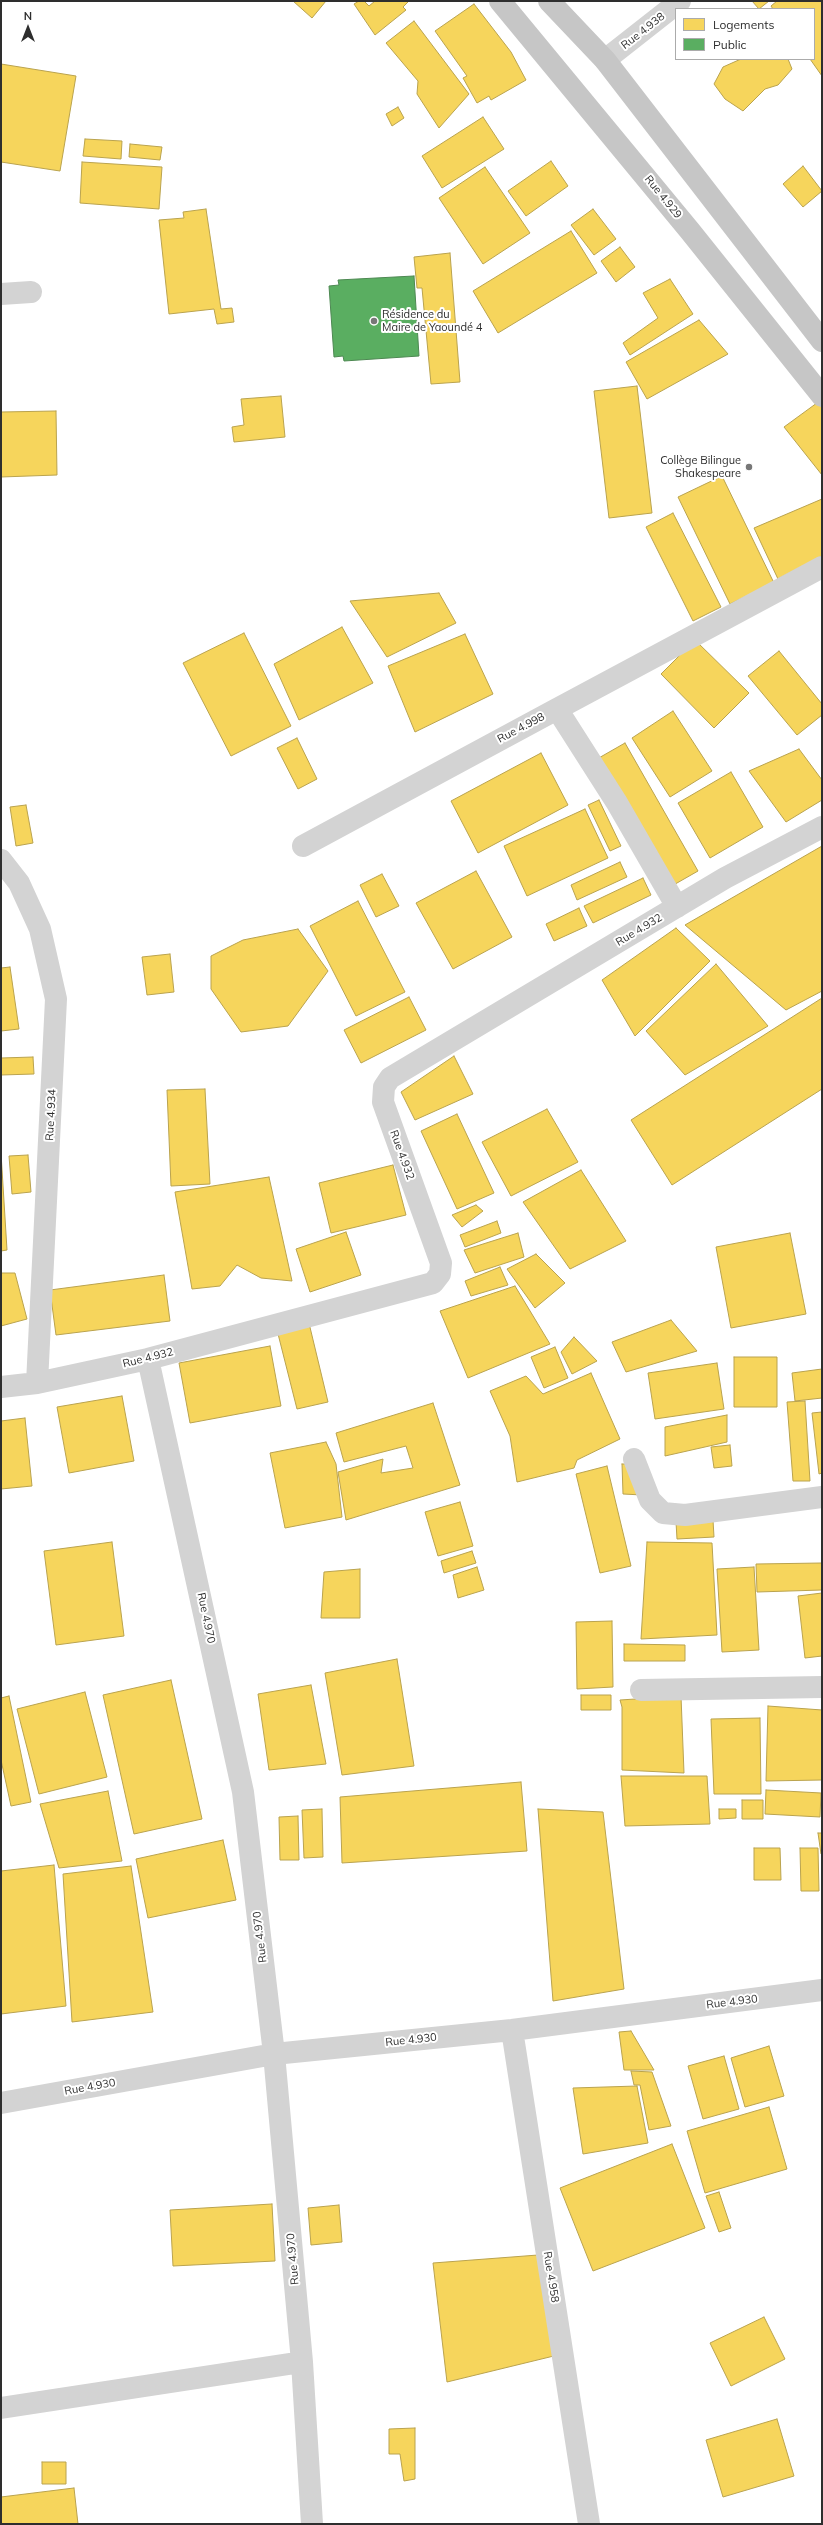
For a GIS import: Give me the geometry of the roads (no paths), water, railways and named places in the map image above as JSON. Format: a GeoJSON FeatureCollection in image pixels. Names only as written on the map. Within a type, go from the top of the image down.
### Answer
{"type":"FeatureCollection","features":[{"type":"Feature","properties":{"kind":"main road","name":"Rue 4.929"},"geometry":{"type":"LineString","coordinates":[[500,1],[636,164],[822,396]]}},
{"type":"Feature","properties":{"kind":"main road"},"geometry":{"type":"LineString","coordinates":[[549,1],[605,60],[822,340]]}},
{"type":"Feature","properties":{"kind":"street","name":"Rue 4.938"},"geometry":{"type":"LineString","coordinates":[[605,60],[680,1]]}},
{"type":"Feature","properties":{"kind":"street"},"geometry":{"type":"LineString","coordinates":[[1,294],[31,292]]}},
{"type":"Feature","properties":{"kind":"street"},"geometry":{"type":"LineString","coordinates":[[557,709],[822,567]]}},
{"type":"Feature","properties":{"kind":"street","name":"Rue 4.998"},"geometry":{"type":"LineString","coordinates":[[303,846],[557,709],[617,803],[677,907]]}},
{"type":"Feature","properties":{"kind":"street","name":"Rue 4.932"},"geometry":{"type":"LineString","coordinates":[[1,1387],[38,1383],[148,1359],[433,1283],[440,1274],[441,1263],[383,1102],[384,1087],[390,1078],[725,878],[822,827]]}},
{"type":"Feature","properties":{"kind":"street","name":"Rue 4.934"},"geometry":{"type":"LineString","coordinates":[[1,860],[19,883],[40,929],[56,999],[38,1383]]}},
{"type":"Feature","properties":{"kind":"street","name":"Rue 4.970"},"geometry":{"type":"LineString","coordinates":[[148,1359],[243,1792],[274,2054],[302,2362],[312,2524]]}},
{"type":"Feature","properties":{"kind":"street"},"geometry":{"type":"LineString","coordinates":[[634,1459],[650,1500],[663,1513],[686,1515],[822,1497]]}},
{"type":"Feature","properties":{"kind":"street"},"geometry":{"type":"LineString","coordinates":[[641,1690],[822,1687]]}},
{"type":"Feature","properties":{"kind":"street","name":"Rue 4.930"},"geometry":{"type":"LineString","coordinates":[[1,2103],[274,2054],[512,2030],[822,1990]]}},
{"type":"Feature","properties":{"kind":"street","name":"Rue 4.958"},"geometry":{"type":"LineString","coordinates":[[512,2030],[589,2524]]}},
{"type":"Feature","properties":{"kind":"street"},"geometry":{"type":"LineString","coordinates":[[1,2408],[302,2362]]}},
{"type":"Feature","properties":{"kind":"place","name":"Résidence du Maire de Yaoundé 4"},"geometry":{"type":"Point","coordinates":[374,321]}},
{"type":"Feature","properties":{"kind":"place","name":"Collège Bilingue Shakespeare"},"geometry":{"type":"Point","coordinates":[749,467]}}]}
